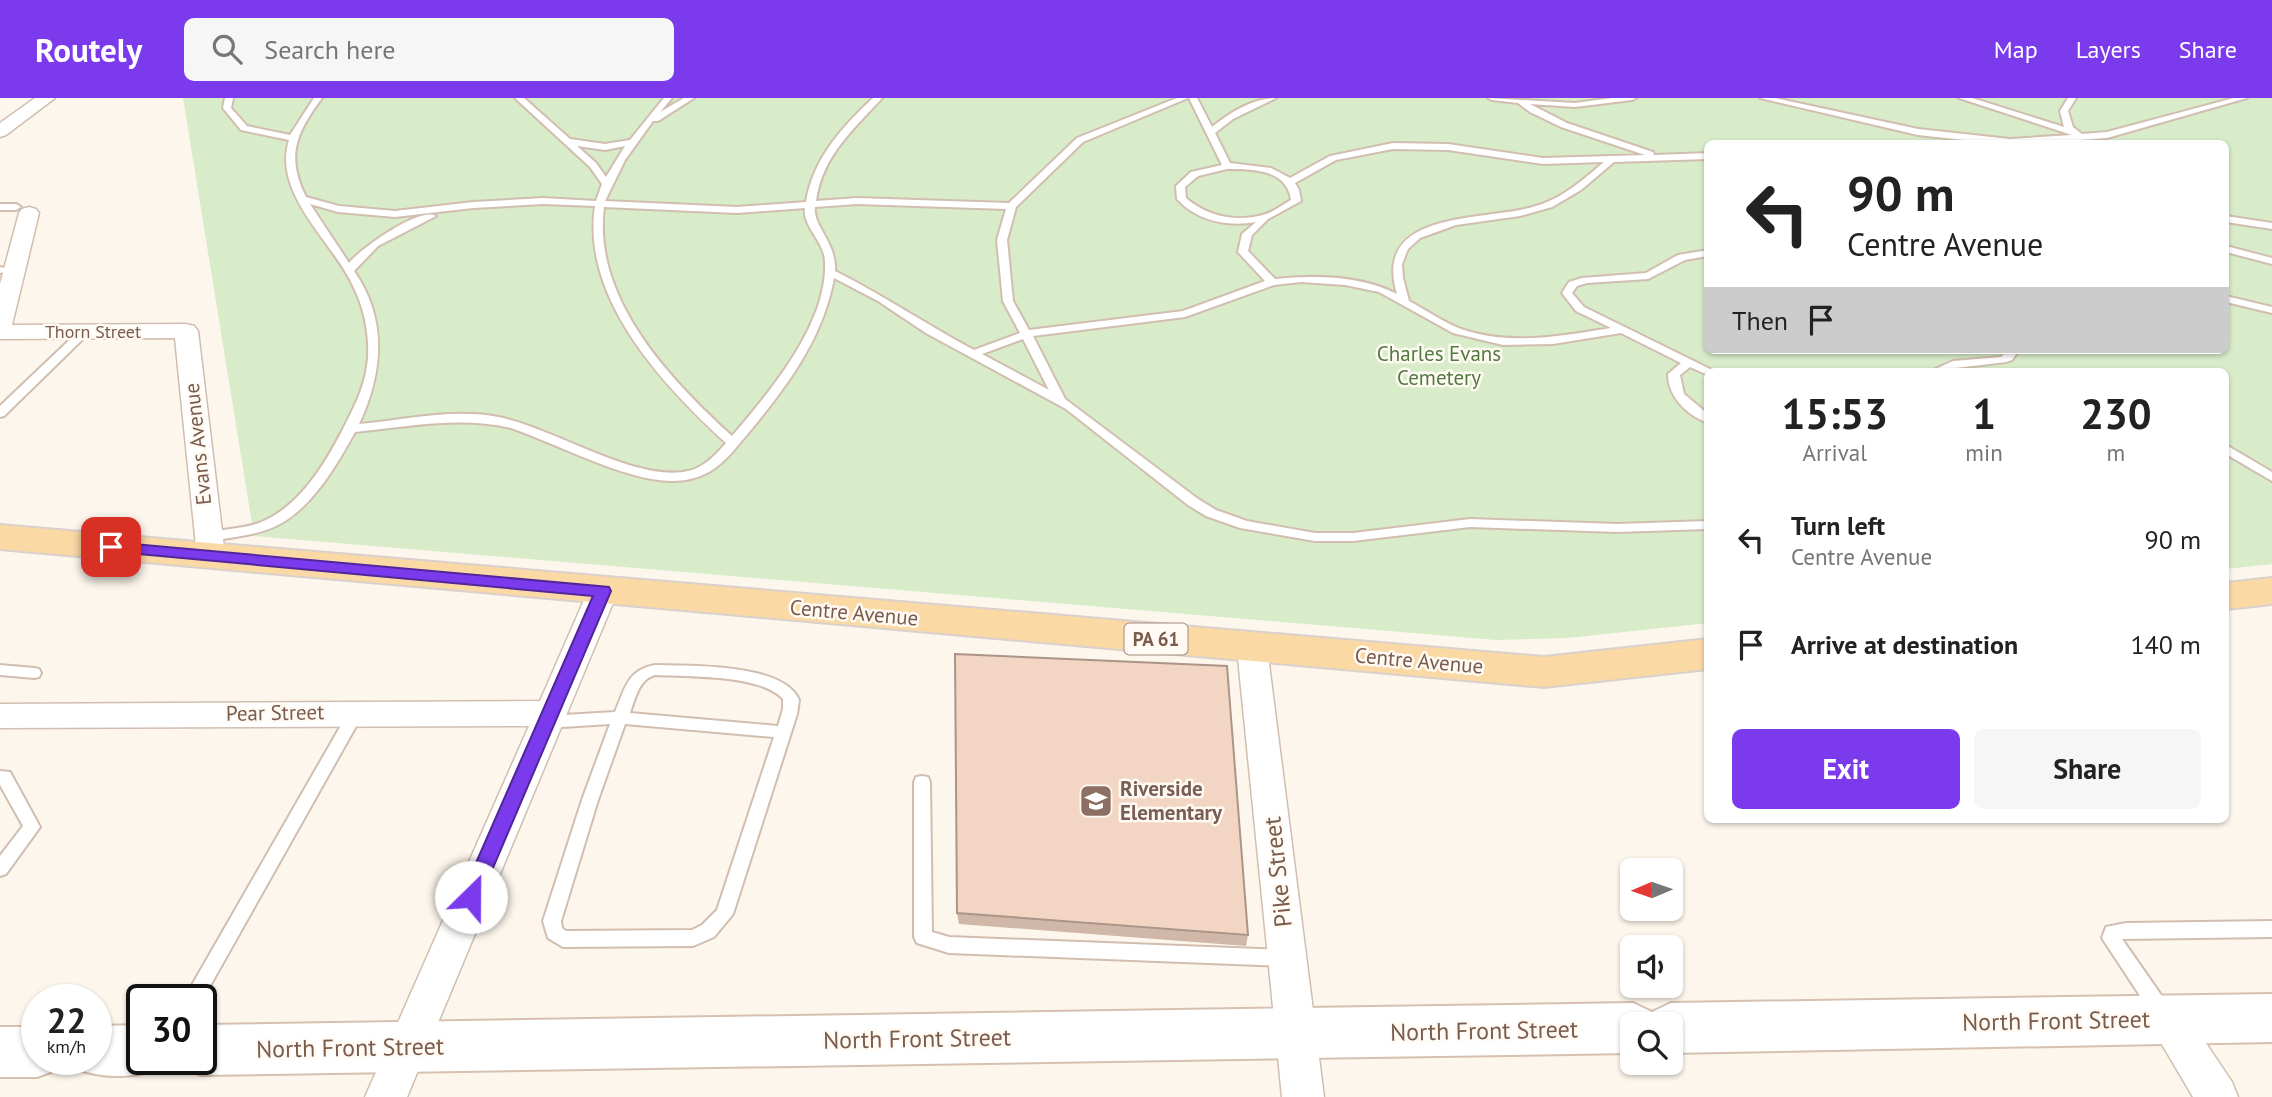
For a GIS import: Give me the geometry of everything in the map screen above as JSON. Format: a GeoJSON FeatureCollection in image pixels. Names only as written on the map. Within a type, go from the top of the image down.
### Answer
{"type":"FeatureCollection","features":[{"type":"Feature","properties":{"kind":"main road","name":"Centre Avenue"},"geometry":{"type":"LineString","coordinates":[[4,542],[210,547],[603,591],[1544,672],[1704,653]]}},
{"type":"Feature","properties":{"kind":"main road"},"geometry":{"type":"LineString","coordinates":[[2229,596],[2271,592]]}},
{"type":"Feature","properties":{"kind":"street"},"geometry":{"type":"LineString","coordinates":[[0,131],[46,98]]}},
{"type":"Feature","properties":{"kind":"street"},"geometry":{"type":"LineString","coordinates":[[0,330],[22,210]]}},
{"type":"Feature","properties":{"kind":"street","name":"Thorn Street"},"geometry":{"type":"LineString","coordinates":[[0,330],[186,331]]}},
{"type":"Feature","properties":{"kind":"street","name":"Evans Avenue"},"geometry":{"type":"LineString","coordinates":[[186,331],[210,547]]}},
{"type":"Feature","properties":{"kind":"street"},"geometry":{"type":"LineString","coordinates":[[386,1097],[603,591]]}},
{"type":"Feature","properties":{"kind":"street","name":"Pike Street"},"geometry":{"type":"LineString","coordinates":[[1252,648],[1303,1097]]}},
{"type":"Feature","properties":{"kind":"street","name":"Pear Street"},"geometry":{"type":"LineString","coordinates":[[0,716],[356,712],[549,718]]}},
{"type":"Feature","properties":{"kind":"street","name":"North Front Street"},"geometry":{"type":"LineString","coordinates":[[1683,1028],[2272,1018]]}},
{"type":"Feature","properties":{"kind":"street"},"geometry":{"type":"LineString","coordinates":[[2166,1019],[2217,1097]]}},
{"type":"Feature","properties":{"kind":"street","name":"North Front Street"},"geometry":{"type":"LineString","coordinates":[[217,1050],[1620,1028]]}},
{"type":"Feature","properties":{"kind":"street"},"geometry":{"type":"LineString","coordinates":[[0,1052],[21,1052]]}},
{"type":"Feature","properties":{"kind":"lane"},"geometry":{"type":"LineString","coordinates":[[229,98],[227,108],[244,128],[294,138]]}},
{"type":"Feature","properties":{"kind":"lane"},"geometry":{"type":"LineString","coordinates":[[210,547],[271,523],[294,507],[322,477],[334,459],[369,387],[373,352],[365,301],[300,198],[290,171],[294,138],[304,115],[318,98]]}},
{"type":"Feature","properties":{"kind":"lane"},"geometry":{"type":"LineString","coordinates":[[519,98],[593,165],[606,183]]}},
{"type":"Feature","properties":{"kind":"lane"},"geometry":{"type":"LineString","coordinates":[[668,98],[606,183],[599,203],[598,232],[602,262],[618,308],[650,356],[686,400],[733,443]]}},
{"type":"Feature","properties":{"kind":"lane"},"geometry":{"type":"LineString","coordinates":[[648,123],[690,98]]}},
{"type":"Feature","properties":{"kind":"lane"},"geometry":{"type":"LineString","coordinates":[[349,429],[444,420],[492,420],[529,430],[640,472],[667,477],[691,475],[715,462],[779,386],[810,341],[818,324],[830,272],[829,251],[810,218],[810,204],[816,181],[828,152],[843,131],[878,98]]}},
{"type":"Feature","properties":{"kind":"lane"},"geometry":{"type":"LineString","coordinates":[[1060,400],[1008,301],[1002,240],[1011,206],[1080,140],[1184,98]]}},
{"type":"Feature","properties":{"kind":"lane"},"geometry":{"type":"LineString","coordinates":[[1193,98],[1227,166]]}},
{"type":"Feature","properties":{"kind":"lane"},"geometry":{"type":"LineString","coordinates":[[1210,132],[1230,117],[1272,98]]}},
{"type":"Feature","properties":{"kind":"lane"},"geometry":{"type":"LineString","coordinates":[[1492,98],[1587,105],[1632,98]]}},
{"type":"Feature","properties":{"kind":"lane"},"geometry":{"type":"LineString","coordinates":[[1764,98],[1841,117],[1958,138],[1984,140]]}},
{"type":"Feature","properties":{"kind":"lane"},"geometry":{"type":"LineString","coordinates":[[1963,98],[2097,140]]}},
{"type":"Feature","properties":{"kind":"lane"},"geometry":{"type":"LineString","coordinates":[[2072,98],[2064,111],[2069,128],[2075,133]]}},
{"type":"Feature","properties":{"kind":"lane"},"geometry":{"type":"LineString","coordinates":[[2041,140],[2118,133],[2243,98]]}},
{"type":"Feature","properties":{"kind":"lane"},"geometry":{"type":"LineString","coordinates":[[1522,102],[1538,113],[1605,140],[1662,158]]}},
{"type":"Feature","properties":{"kind":"lane"},"geometry":{"type":"LineString","coordinates":[[566,141],[589,147],[636,141]]}},
{"type":"Feature","properties":{"kind":"lane"},"geometry":{"type":"LineString","coordinates":[[1290,182],[1333,158],[1393,146],[1448,147],[1543,161],[1704,156]]}},
{"type":"Feature","properties":{"kind":"lane"},"geometry":{"type":"LineString","coordinates":[[1404,301],[1396,267],[1405,245],[1417,235],[1448,223],[1503,218],[1546,206],[1580,188],[1612,159]]}},
{"type":"Feature","properties":{"kind":"lane"},"geometry":{"type":"LineString","coordinates":[[1227,166],[1261,169],[1290,182],[1297,191],[1296,201],[1282,213],[1265,219],[1245,221],[1212,218],[1188,208],[1180,199],[1178,189],[1183,180],[1208,169],[1227,166]]}},
{"type":"Feature","properties":{"kind":"lane"},"geometry":{"type":"LineString","coordinates":[[300,198],[338,209],[381,214],[415,214],[448,208],[519,202],[737,210],[857,201],[1011,206]]}},
{"type":"Feature","properties":{"kind":"lane"},"geometry":{"type":"LineString","coordinates":[[0,207],[22,210]]}},
{"type":"Feature","properties":{"kind":"lane"},"geometry":{"type":"LineString","coordinates":[[348,271],[357,258],[374,244],[448,208]]}},
{"type":"Feature","properties":{"kind":"lane"},"geometry":{"type":"LineString","coordinates":[[1265,219],[1247,234],[1243,252],[1272,282]]}},
{"type":"Feature","properties":{"kind":"lane"},"geometry":{"type":"LineString","coordinates":[[2229,219],[2272,226]]}},
{"type":"Feature","properties":{"kind":"lane"},"geometry":{"type":"LineString","coordinates":[[2229,250],[2272,261]]}},
{"type":"Feature","properties":{"kind":"lane"},"geometry":{"type":"LineString","coordinates":[[1704,254],[1682,257],[1648,276],[1586,280],[1573,284],[1567,293],[1580,309],[1704,370]]}},
{"type":"Feature","properties":{"kind":"lane"},"geometry":{"type":"LineString","coordinates":[[830,272],[882,299],[930,331],[1060,400],[1193,502],[1212,513],[1245,525],[1300,535],[1342,537],[1470,523],[1617,528],[1704,524]]}},
{"type":"Feature","properties":{"kind":"lane"},"geometry":{"type":"LineString","coordinates":[[973,354],[1026,334],[1185,314],[1272,282],[1318,278],[1382,290],[1457,331],[1503,342],[1553,341],[1621,330]]}},
{"type":"Feature","properties":{"kind":"lane"},"geometry":{"type":"LineString","coordinates":[[2229,300],[2272,310]]}},
{"type":"Feature","properties":{"kind":"lane"},"geometry":{"type":"LineString","coordinates":[[0,413],[84,332]]}},
{"type":"Feature","properties":{"kind":"lane"},"geometry":{"type":"LineString","coordinates":[[1944,368],[1953,364],[2002,360],[2012,354]]}},
{"type":"Feature","properties":{"kind":"lane"},"geometry":{"type":"LineString","coordinates":[[1688,363],[1674,374],[1675,388],[1681,399],[1704,416]]}},
{"type":"Feature","properties":{"kind":"lane"},"geometry":{"type":"LineString","coordinates":[[2229,451],[2272,477]]}},
{"type":"Feature","properties":{"kind":"lane"},"geometry":{"type":"LineString","coordinates":[[0,670],[34,673]]}},
{"type":"Feature","properties":{"kind":"lane"},"geometry":{"type":"LineString","coordinates":[[655,670],[760,679],[782,686],[790,693],[792,701],[783,732],[724,914],[708,931],[692,938],[563,939],[554,932],[552,921],[590,800],[620,719],[636,680],[645,672],[655,670]]}},
{"type":"Feature","properties":{"kind":"lane"},"geometry":{"type":"LineString","coordinates":[[202,984],[356,712]]}},
{"type":"Feature","properties":{"kind":"lane"},"geometry":{"type":"LineString","coordinates":[[549,718],[620,719],[783,732]]}},
{"type":"Feature","properties":{"kind":"lane"},"geometry":{"type":"LineString","coordinates":[[0,777],[4,777],[32,827],[0,869]]}},
{"type":"Feature","properties":{"kind":"lane"},"geometry":{"type":"LineString","coordinates":[[922,782],[923,937],[949,945],[1287,958]]}},
{"type":"Feature","properties":{"kind":"lane"},"geometry":{"type":"LineString","coordinates":[[2166,1019],[2111,938],[2112,933],[2272,929]]}},
{"type":"Feature","properties":{"kind":"green space","name":"Charles Evans Cemetery"},"geometry":{"type":"Polygon","coordinates":[[[183,98],[2272,98],[2272,564],[2229,569],[2229,368],[1704,368],[1704,623],[1568,638],[1496,640],[254,536],[183,98]]]}},
{"type":"Feature","properties":{"kind":"building","name":"Riverside Elementary"},"geometry":{"type":"Polygon","coordinates":[[[955,654],[1227,666],[1248,935],[957,913],[955,654]]]}},
{"type":"Feature","properties":{"kind":"place","name":"Riverside Elementary"},"geometry":{"type":"Point","coordinates":[1096,801]}},
{"type":"Feature","properties":{"kind":"route"},"geometry":{"type":"LineString","coordinates":[[111,547],[603,591],[471,897]]}}]}
